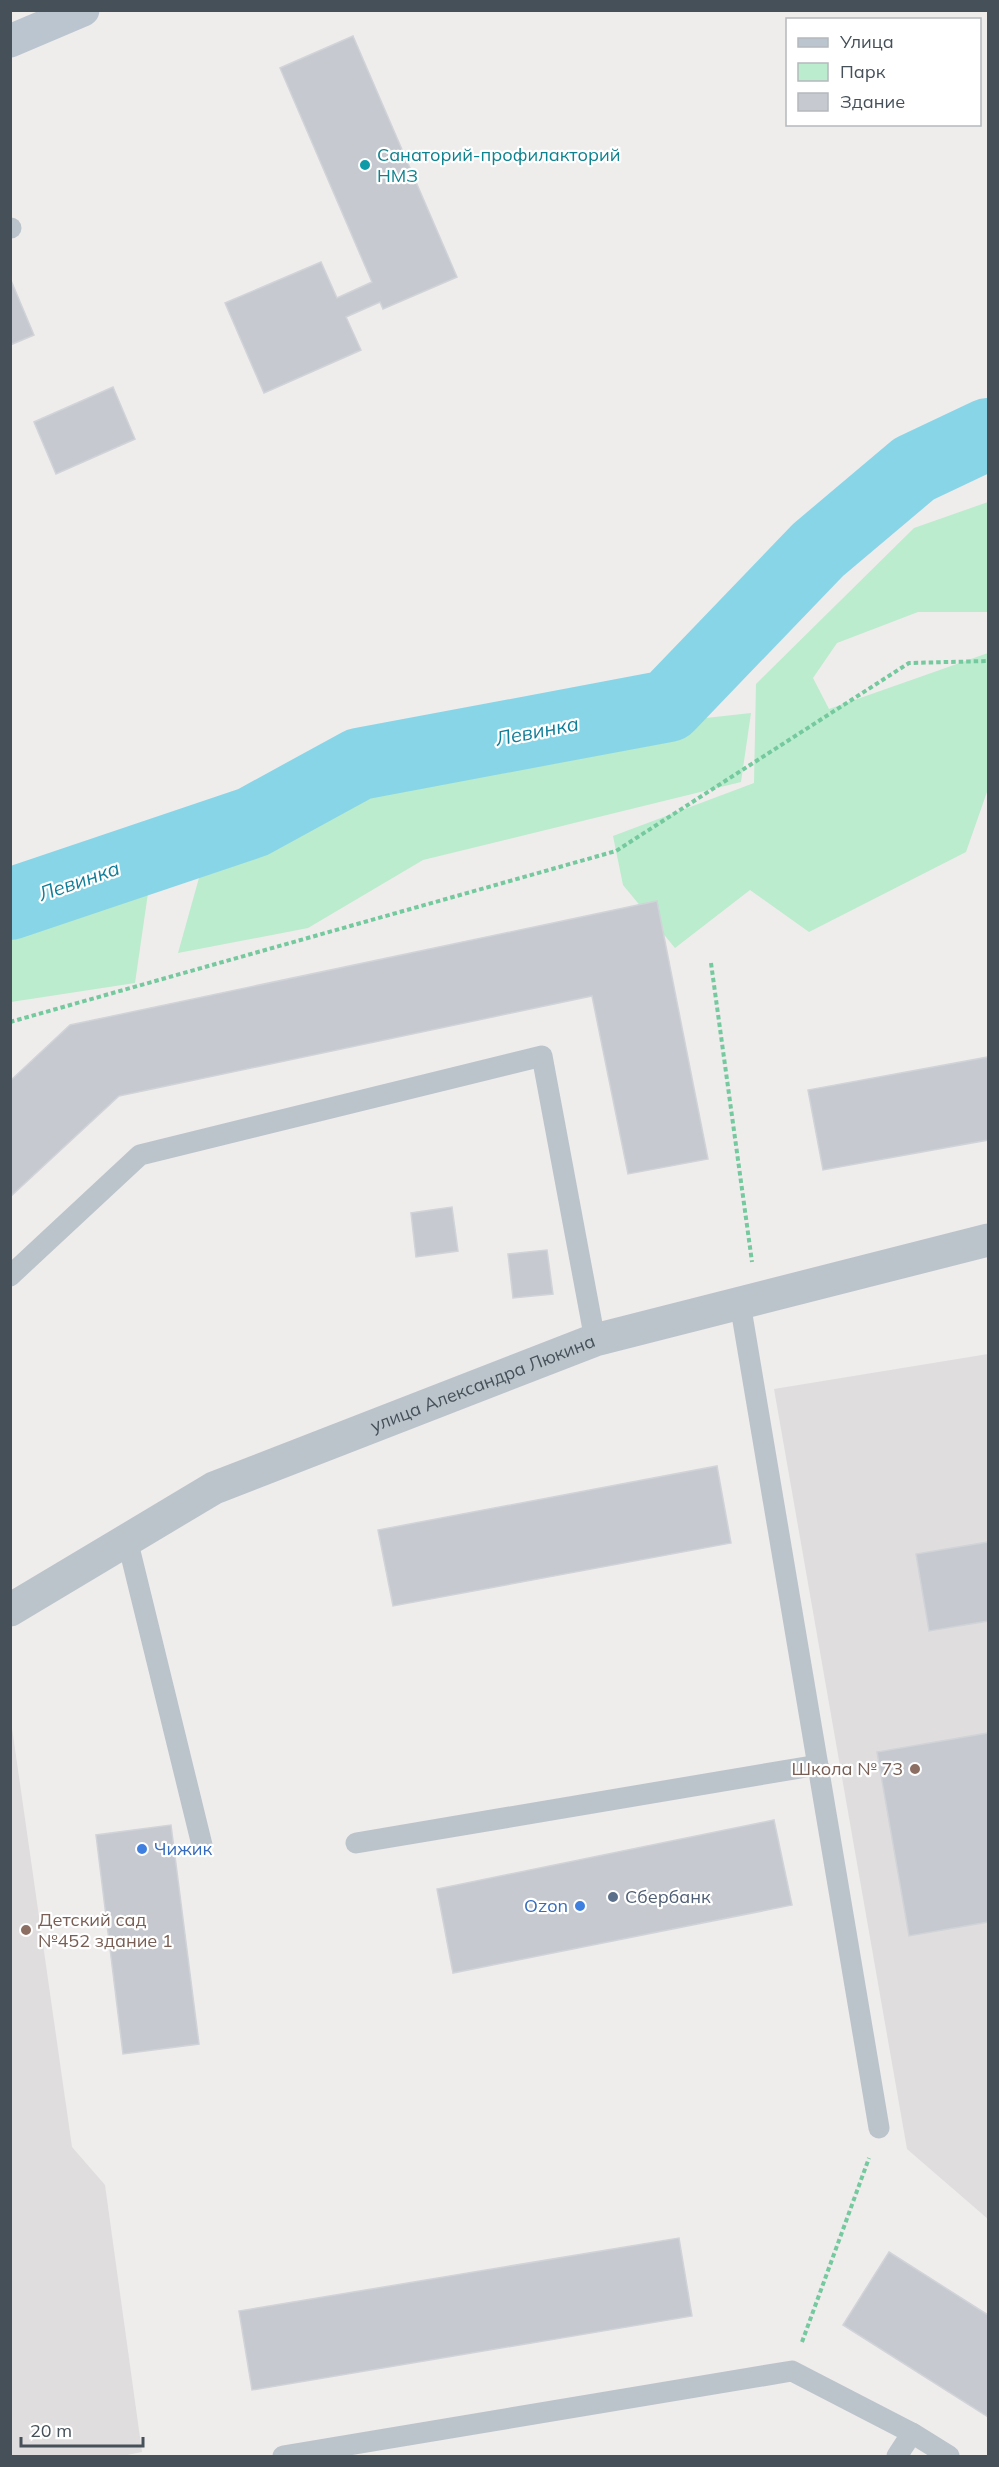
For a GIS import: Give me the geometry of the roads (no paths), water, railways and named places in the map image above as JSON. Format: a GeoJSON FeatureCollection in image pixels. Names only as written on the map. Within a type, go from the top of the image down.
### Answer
{"type":"FeatureCollection","features":[{"type":"Feature","properties":{"kind":"street"},"geometry":{"type":"LineString","coordinates":[[10,41],[83,10]]}},
{"type":"Feature","properties":{"kind":"street","name":"улица Александра Люкина"},"geometry":{"type":"LineString","coordinates":[[10,1610],[214,1488],[595,1340],[988,1240]]}},
{"type":"Feature","properties":{"kind":"lane"},"geometry":{"type":"LineString","coordinates":[[10,1276],[140,1155],[542,1056],[595,1340]]}},
{"type":"Feature","properties":{"kind":"lane"},"geometry":{"type":"LineString","coordinates":[[749,1301],[818,1765],[879,2128]]}},
{"type":"Feature","properties":{"kind":"lane"},"geometry":{"type":"LineString","coordinates":[[127,1539],[202,1845]]}},
{"type":"Feature","properties":{"kind":"lane"},"geometry":{"type":"LineString","coordinates":[[356,1843],[818,1765]]}},
{"type":"Feature","properties":{"kind":"lane"},"geometry":{"type":"LineString","coordinates":[[284,2457],[792,2371],[912,2433],[949,2457]]}},
{"type":"Feature","properties":{"kind":"lane"},"geometry":{"type":"LineString","coordinates":[[897,2457],[912,2433]]}},
{"type":"Feature","properties":{"kind":"waterway","name":"Левинка"},"geometry":{"type":"LineString","coordinates":[[10,904],[253,822],[359,764],[668,706],[818,550],[914,469],[988,434]]}},
{"type":"Feature","properties":{"kind":"place","name":"Санаторий-профилакторий НМЗ"},"geometry":{"type":"Point","coordinates":[365,165]}},
{"type":"Feature","properties":{"kind":"place","name":"Школа № 73"},"geometry":{"type":"Point","coordinates":[915,1769]}},
{"type":"Feature","properties":{"kind":"place","name":"Чижик"},"geometry":{"type":"Point","coordinates":[142,1849]}},
{"type":"Feature","properties":{"kind":"place","name":"Сбербанк"},"geometry":{"type":"Point","coordinates":[613,1897]}},
{"type":"Feature","properties":{"kind":"place","name":"Ozon"},"geometry":{"type":"Point","coordinates":[580,1906]}},
{"type":"Feature","properties":{"kind":"place","name":"Детский сад №452 здание 1"},"geometry":{"type":"Point","coordinates":[26,1930]}}]}
